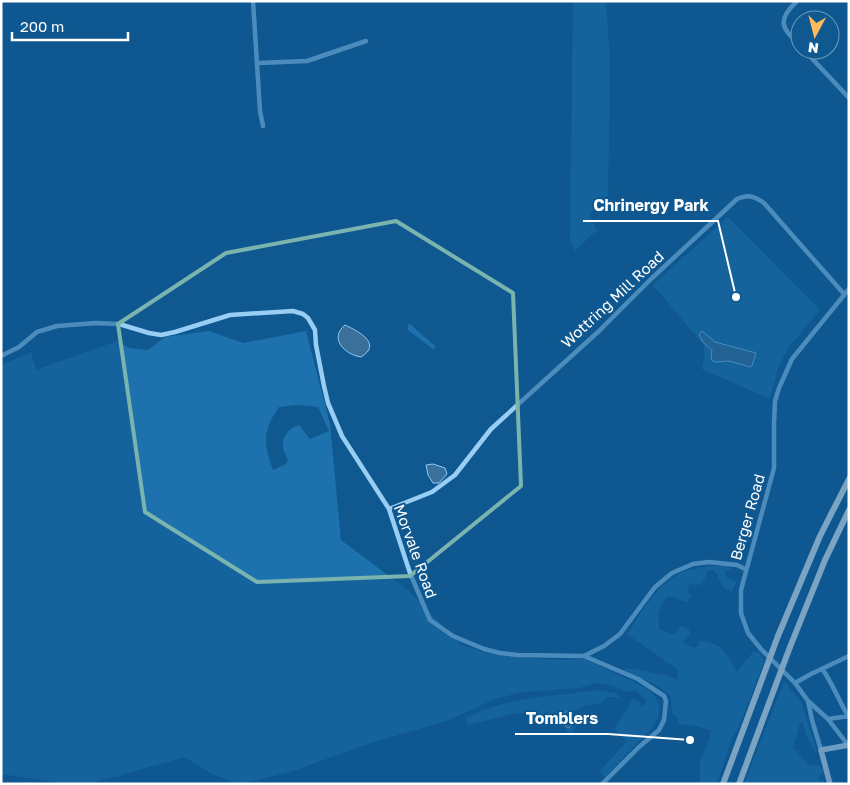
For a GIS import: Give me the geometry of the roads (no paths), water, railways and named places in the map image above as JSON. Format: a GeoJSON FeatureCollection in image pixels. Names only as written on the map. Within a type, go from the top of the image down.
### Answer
{"type":"FeatureCollection","features":[{"type":"Feature","properties":{"kind":"highway"},"geometry":{"type":"LineString","coordinates":[[723,784],[778,636],[817,542],[849,479]]}},
{"type":"Feature","properties":{"kind":"highway"},"geometry":{"type":"LineString","coordinates":[[739,784],[790,647],[831,547],[849,510]]}},
{"type":"Feature","properties":{"kind":"main road"},"geometry":{"type":"LineString","coordinates":[[830,784],[821,750],[848,745]]}},
{"type":"Feature","properties":{"kind":"street"},"geometry":{"type":"LineString","coordinates":[[253,1],[260,111],[263,126]]}},
{"type":"Feature","properties":{"kind":"street"},"geometry":{"type":"LineString","coordinates":[[790,35],[784,28],[783,23],[789,9],[796,1]]}},
{"type":"Feature","properties":{"kind":"street"},"geometry":{"type":"LineString","coordinates":[[258,63],[307,61],[366,41]]}},
{"type":"Feature","properties":{"kind":"street"},"geometry":{"type":"LineString","coordinates":[[813,60],[849,98]]}},
{"type":"Feature","properties":{"kind":"street","name":"Wottring Mill Road"},"geometry":{"type":"LineString","coordinates":[[389,509],[432,492],[455,475],[490,430],[737,199],[748,195],[764,203],[844,294]]}},
{"type":"Feature","properties":{"kind":"street","name":"Berger Road"},"geometry":{"type":"LineString","coordinates":[[821,750],[808,701],[748,632],[740,603],[745,569],[756,540],[774,468],[775,401],[779,388],[792,359],[849,289]]}},
{"type":"Feature","properties":{"kind":"street","name":"Morvale Road"},"geometry":{"type":"LineString","coordinates":[[1,356],[19,347],[38,332],[57,326],[96,323],[119,324],[162,335],[222,316],[285,310],[303,314],[311,321],[315,330],[324,386],[336,424],[389,509],[393,526],[430,620],[453,636],[484,649],[500,653],[539,656],[584,656]]}},
{"type":"Feature","properties":{"kind":"street"},"geometry":{"type":"LineString","coordinates":[[584,656],[620,634],[651,592],[672,573],[693,564],[709,562],[737,565],[745,569]]}},
{"type":"Feature","properties":{"kind":"street"},"geometry":{"type":"LineString","coordinates":[[584,656],[638,679],[664,696],[666,701],[664,720],[660,730],[639,747],[602,784]]}},
{"type":"Feature","properties":{"kind":"street"},"geometry":{"type":"LineString","coordinates":[[795,684],[849,656]]}},
{"type":"Feature","properties":{"kind":"street"},"geometry":{"type":"LineString","coordinates":[[822,669],[828,676],[830,684],[848,716],[828,719]]}},
{"type":"Feature","properties":{"kind":"street"},"geometry":{"type":"LineString","coordinates":[[808,701],[828,719],[848,745]]}},
{"type":"Feature","properties":{"kind":"place","name":"Chrinergy Park"},"geometry":{"type":"Point","coordinates":[736,297]}},
{"type":"Feature","properties":{"kind":"place","name":"Tomblers"},"geometry":{"type":"Point","coordinates":[690,740]}}]}
